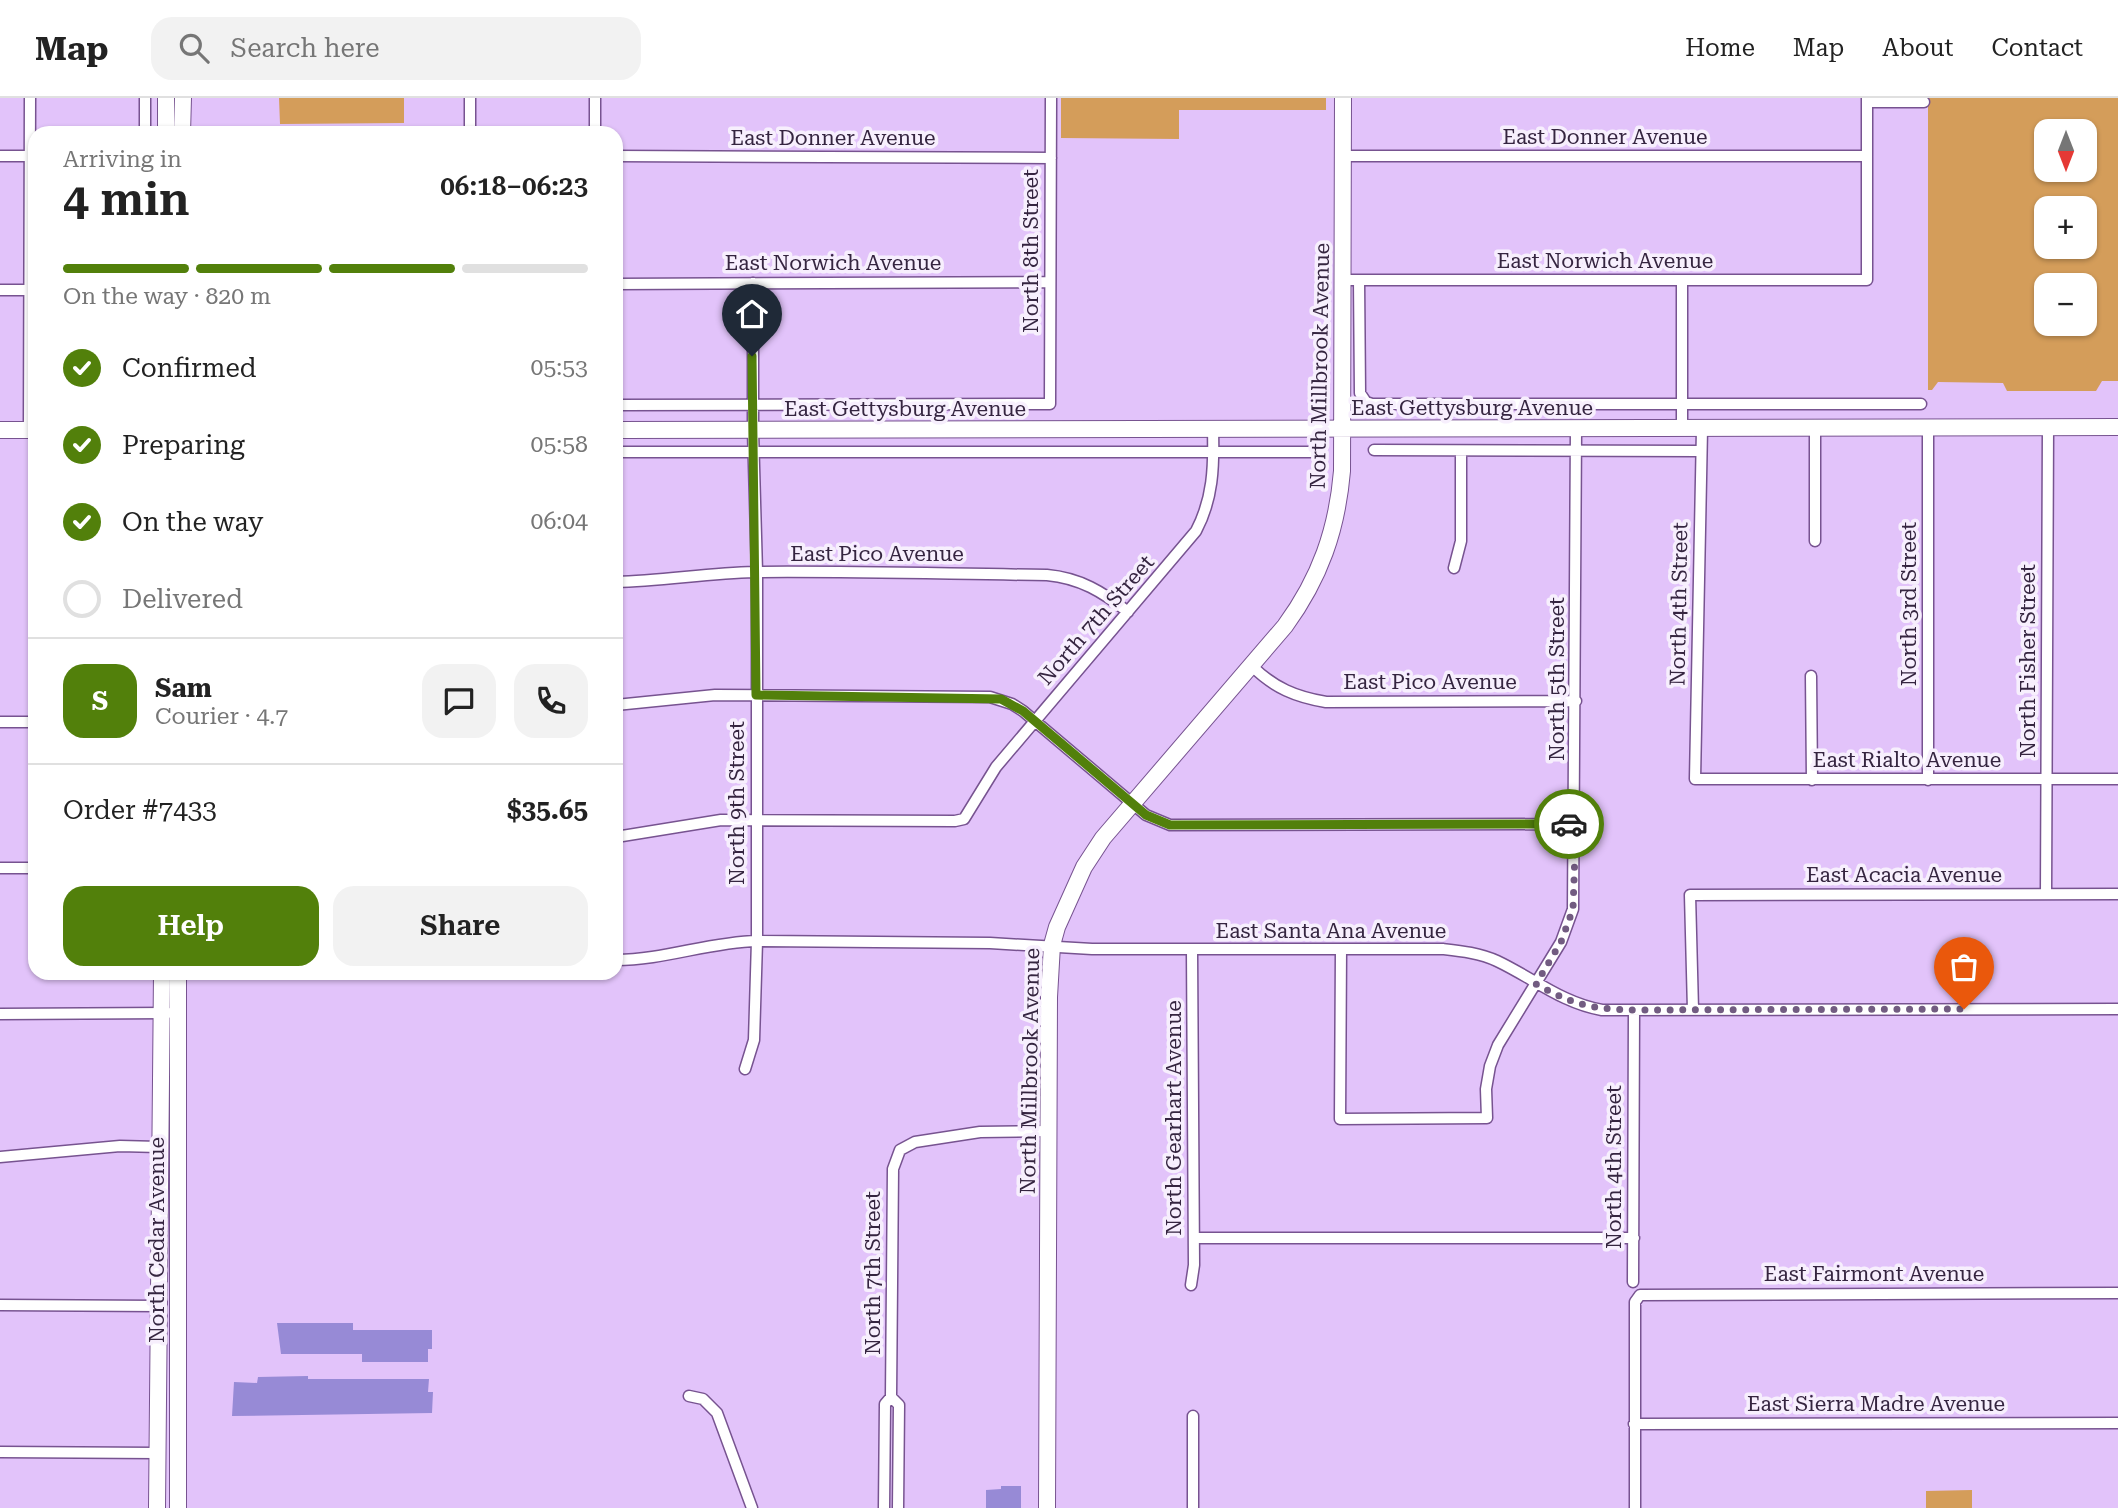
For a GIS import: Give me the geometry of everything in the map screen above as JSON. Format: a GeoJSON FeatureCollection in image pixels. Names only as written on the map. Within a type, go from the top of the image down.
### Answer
{"type":"FeatureCollection","features":[{"type":"Feature","properties":{"kind":"street"},"geometry":{"type":"LineString","coordinates":[[30,98],[30,126]]}},
{"type":"Feature","properties":{"kind":"street"},"geometry":{"type":"LineString","coordinates":[[145,98],[145,126]]}},
{"type":"Feature","properties":{"kind":"street"},"geometry":{"type":"LineString","coordinates":[[166,98],[166,126]]}},
{"type":"Feature","properties":{"kind":"street"},"geometry":{"type":"LineString","coordinates":[[182,126],[183,98]]}},
{"type":"Feature","properties":{"kind":"street"},"geometry":{"type":"LineString","coordinates":[[470,98],[470,126]]}},
{"type":"Feature","properties":{"kind":"street"},"geometry":{"type":"LineString","coordinates":[[595,98],[595,126]]}},
{"type":"Feature","properties":{"kind":"street","name":"North 8th Street"},"geometry":{"type":"LineString","coordinates":[[752,405],[1049,404],[1051,98]]}},
{"type":"Feature","properties":{"kind":"street","name":"North Millbrook Avenue"},"geometry":{"type":"LineString","coordinates":[[1343,98],[1343,156],[1362,398]]}},
{"type":"Feature","properties":{"kind":"street"},"geometry":{"type":"LineString","coordinates":[[1867,156],[1867,100],[1924,102]]}},
{"type":"Feature","properties":{"kind":"street"},"geometry":{"type":"LineString","coordinates":[[0,156],[28,156]]}},
{"type":"Feature","properties":{"kind":"street","name":"East Donner Avenue"},"geometry":{"type":"LineString","coordinates":[[623,156],[1051,158]]}},
{"type":"Feature","properties":{"kind":"street","name":"East Donner Avenue"},"geometry":{"type":"LineString","coordinates":[[1343,156],[1867,156]]}},
{"type":"Feature","properties":{"kind":"street","name":"East Norwich Avenue"},"geometry":{"type":"LineString","coordinates":[[1351,280],[1867,280],[1867,156]]}},
{"type":"Feature","properties":{"kind":"street","name":"North Millbrook Avenue"},"geometry":{"type":"LineString","coordinates":[[1047,1508],[1049,997],[1052,946],[1068,896],[1103,838],[1299,608],[1327,552],[1339,506],[1351,280]]}},
{"type":"Feature","properties":{"kind":"street"},"geometry":{"type":"LineString","coordinates":[[1682,280],[1682,429]]}},
{"type":"Feature","properties":{"kind":"street","name":"East Norwich Avenue"},"geometry":{"type":"LineString","coordinates":[[623,284],[1050,282]]}},
{"type":"Feature","properties":{"kind":"street","name":"North 9th Street"},"geometry":{"type":"LineString","coordinates":[[745,1069],[754,1040],[757,941],[757,572],[752,405],[753,283]]}},
{"type":"Feature","properties":{"kind":"street"},"geometry":{"type":"LineString","coordinates":[[0,290],[28,290]]}},
{"type":"Feature","properties":{"kind":"street","name":"East Gettysburg Avenue"},"geometry":{"type":"LineString","coordinates":[[1362,398],[1372,404],[1921,404]]}},
{"type":"Feature","properties":{"kind":"street"},"geometry":{"type":"LineString","coordinates":[[623,405],[752,405]]}},
{"type":"Feature","properties":{"kind":"street","name":"North Fisher Street"},"geometry":{"type":"LineString","coordinates":[[2046,894],[2048,427]]}},
{"type":"Feature","properties":{"kind":"street","name":"East Gettysburg Avenue"},"geometry":{"type":"LineString","coordinates":[[623,430],[2118,427]]}},
{"type":"Feature","properties":{"kind":"street"},"geometry":{"type":"LineString","coordinates":[[1815,428],[1815,541]]}},
{"type":"Feature","properties":{"kind":"street","name":"North 3rd Street"},"geometry":{"type":"LineString","coordinates":[[1928,428],[1928,780]]}},
{"type":"Feature","properties":{"kind":"street","name":"North 5th Street"},"geometry":{"type":"LineString","coordinates":[[1341,949],[1340,1119],[1487,1118],[1486,1089],[1490,1066],[1498,1045],[1561,942],[1573,909],[1576,824],[1576,429]]}},
{"type":"Feature","properties":{"kind":"street","name":"North 4th Street"},"geometry":{"type":"LineString","coordinates":[[1695,779],[1702,429]]}},
{"type":"Feature","properties":{"kind":"street"},"geometry":{"type":"LineString","coordinates":[[0,430],[28,430]]}},
{"type":"Feature","properties":{"kind":"street","name":"North 7th Street"},"geometry":{"type":"LineString","coordinates":[[757,818],[964,819],[996,767],[1196,531],[1211,490],[1213,430]]}},
{"type":"Feature","properties":{"kind":"street","name":"East Gettysburg Avenue"},"geometry":{"type":"LineString","coordinates":[[1374,450],[1702,451]]}},
{"type":"Feature","properties":{"kind":"street"},"geometry":{"type":"LineString","coordinates":[[1454,568],[1461,541],[1461,451]]}},
{"type":"Feature","properties":{"kind":"street"},"geometry":{"type":"LineString","coordinates":[[623,452],[1318,452]]}},
{"type":"Feature","properties":{"kind":"street","name":"East Pico Avenue"},"geometry":{"type":"LineString","coordinates":[[623,581],[757,572],[1047,575],[1070,577],[1090,586],[1128,612]]}},
{"type":"Feature","properties":{"kind":"street","name":"East Pico Avenue"},"geometry":{"type":"LineString","coordinates":[[1252,666],[1267,681],[1287,693],[1326,702],[1576,701]]}},
{"type":"Feature","properties":{"kind":"street"},"geometry":{"type":"LineString","coordinates":[[1811,676],[1812,780]]}},
{"type":"Feature","properties":{"kind":"street"},"geometry":{"type":"LineString","coordinates":[[623,704],[715,695],[990,697],[1012,704],[1034,720],[1132,804],[1158,821],[1183,826],[1576,824]]}},
{"type":"Feature","properties":{"kind":"street"},"geometry":{"type":"LineString","coordinates":[[0,722],[28,722]]}},
{"type":"Feature","properties":{"kind":"street","name":"East Rialto Avenue"},"geometry":{"type":"LineString","coordinates":[[1695,779],[2118,779]]}},
{"type":"Feature","properties":{"kind":"street"},"geometry":{"type":"LineString","coordinates":[[623,836],[695,823],[757,818]]}},
{"type":"Feature","properties":{"kind":"street"},"geometry":{"type":"LineString","coordinates":[[0,868],[28,868]]}},
{"type":"Feature","properties":{"kind":"street","name":"East Acacia Avenue"},"geometry":{"type":"LineString","coordinates":[[1693,1010],[1690,895],[2118,894]]}},
{"type":"Feature","properties":{"kind":"street","name":"East Santa Ana Avenue"},"geometry":{"type":"LineString","coordinates":[[623,959],[664,955],[729,942],[757,941],[1092,949],[1443,949],[1470,952],[1496,961],[1584,1007],[1634,1010],[2118,1009]]}},
{"type":"Feature","properties":{"kind":"street","name":"North Gearhart Avenue"},"geometry":{"type":"LineString","coordinates":[[1191,1284],[1194,1238],[1192,950]]}},
{"type":"Feature","properties":{"kind":"street","name":"North Cedar Avenue"},"geometry":{"type":"LineString","coordinates":[[163,980],[169,1013],[178,1356],[178,1508]]}},
{"type":"Feature","properties":{"kind":"street","name":"North Cedar Avenue"},"geometry":{"type":"LineString","coordinates":[[157,1508],[159,1147],[169,1013],[176,980]]}},
{"type":"Feature","properties":{"kind":"street","name":"North 4th Street"},"geometry":{"type":"LineString","coordinates":[[1633,1282],[1634,1010]]}},
{"type":"Feature","properties":{"kind":"street"},"geometry":{"type":"LineString","coordinates":[[0,1014],[169,1013]]}},
{"type":"Feature","properties":{"kind":"street","name":"North 7th Street"},"geometry":{"type":"LineString","coordinates":[[884,1508],[884,1404],[891,1397],[893,1169],[900,1150],[915,1142],[980,1132],[1048,1131]]}},
{"type":"Feature","properties":{"kind":"street"},"geometry":{"type":"LineString","coordinates":[[0,1157],[120,1146],[159,1147]]}},
{"type":"Feature","properties":{"kind":"street"},"geometry":{"type":"LineString","coordinates":[[1194,1238],[1634,1238]]}},
{"type":"Feature","properties":{"kind":"street"},"geometry":{"type":"LineString","coordinates":[[159,1273],[166,1281],[168,1301],[177,1308]]}},
{"type":"Feature","properties":{"kind":"street","name":"East Fairmont Avenue"},"geometry":{"type":"LineString","coordinates":[[1634,1424],[1634,1302],[1640,1295],[2118,1293]]}},
{"type":"Feature","properties":{"kind":"street"},"geometry":{"type":"LineString","coordinates":[[0,1305],[159,1306],[167,1314],[168,1344],[178,1356]]}},
{"type":"Feature","properties":{"kind":"street"},"geometry":{"type":"LineString","coordinates":[[158,1340],[166,1391],[167,1423],[174,1432],[178,1432]]}},
{"type":"Feature","properties":{"kind":"street"},"geometry":{"type":"LineString","coordinates":[[689,1396],[703,1399],[717,1413],[752,1508]]}},
{"type":"Feature","properties":{"kind":"street","name":"North 7th Street"},"geometry":{"type":"LineString","coordinates":[[891,1397],[899,1405],[898,1508]]}},
{"type":"Feature","properties":{"kind":"street"},"geometry":{"type":"LineString","coordinates":[[1192,1508],[1193,1416]]}},
{"type":"Feature","properties":{"kind":"street","name":"East Sierra Madre Avenue"},"geometry":{"type":"LineString","coordinates":[[1634,1424],[2118,1423]]}},
{"type":"Feature","properties":{"kind":"street"},"geometry":{"type":"LineString","coordinates":[[1634,1424],[1634,1508]]}},
{"type":"Feature","properties":{"kind":"street"},"geometry":{"type":"LineString","coordinates":[[0,1452],[158,1452]]}},
{"type":"Feature","properties":{"kind":"shaded area"},"geometry":{"type":"Polygon","coordinates":[[[279,98],[404,98],[404,123],[280,124],[279,98]]]}},
{"type":"Feature","properties":{"kind":"shaded area"},"geometry":{"type":"Polygon","coordinates":[[[1061,98],[1326,98],[1326,110],[1179,110],[1179,139],[1061,138],[1061,98]]]}},
{"type":"Feature","properties":{"kind":"shaded area"},"geometry":{"type":"Polygon","coordinates":[[[1928,98],[2118,98],[2118,381],[2102,381],[2096,391],[2007,391],[2003,383],[1938,382],[1932,390],[1928,390],[1928,98]]]}},
{"type":"Feature","properties":{"kind":"shaded area"},"geometry":{"type":"Polygon","coordinates":[[[1972,1490],[1972,1508],[1926,1508],[1926,1491],[1972,1490]]]}},
{"type":"Feature","properties":{"kind":"building"},"geometry":{"type":"Polygon","coordinates":[[[277,1323],[353,1323],[353,1330],[432,1330],[432,1349],[428,1349],[428,1362],[362,1362],[362,1354],[281,1354],[277,1323]]]}},
{"type":"Feature","properties":{"kind":"building"},"geometry":{"type":"Polygon","coordinates":[[[308,1376],[308,1379],[429,1379],[428,1392],[433,1392],[432,1413],[232,1416],[234,1382],[257,1383],[258,1377],[308,1376]]]}},
{"type":"Feature","properties":{"kind":"building"},"geometry":{"type":"Polygon","coordinates":[[[1001,1486],[1021,1486],[1021,1508],[986,1508],[986,1490],[1001,1489],[1001,1486]]]}},
{"type":"Feature","properties":{"kind":"way so far"},"geometry":{"type":"LineString","coordinates":[[1569,824],[1576,824],[1573,909],[1568,928],[1536,984],[1567,1001],[1602,1010],[1964,1009]]}},
{"type":"Feature","properties":{"kind":"route"},"geometry":{"type":"LineString","coordinates":[[752,356],[757,572],[756,695],[1001,699],[1023,711],[1146,815],[1170,825],[1569,824]]}}]}
